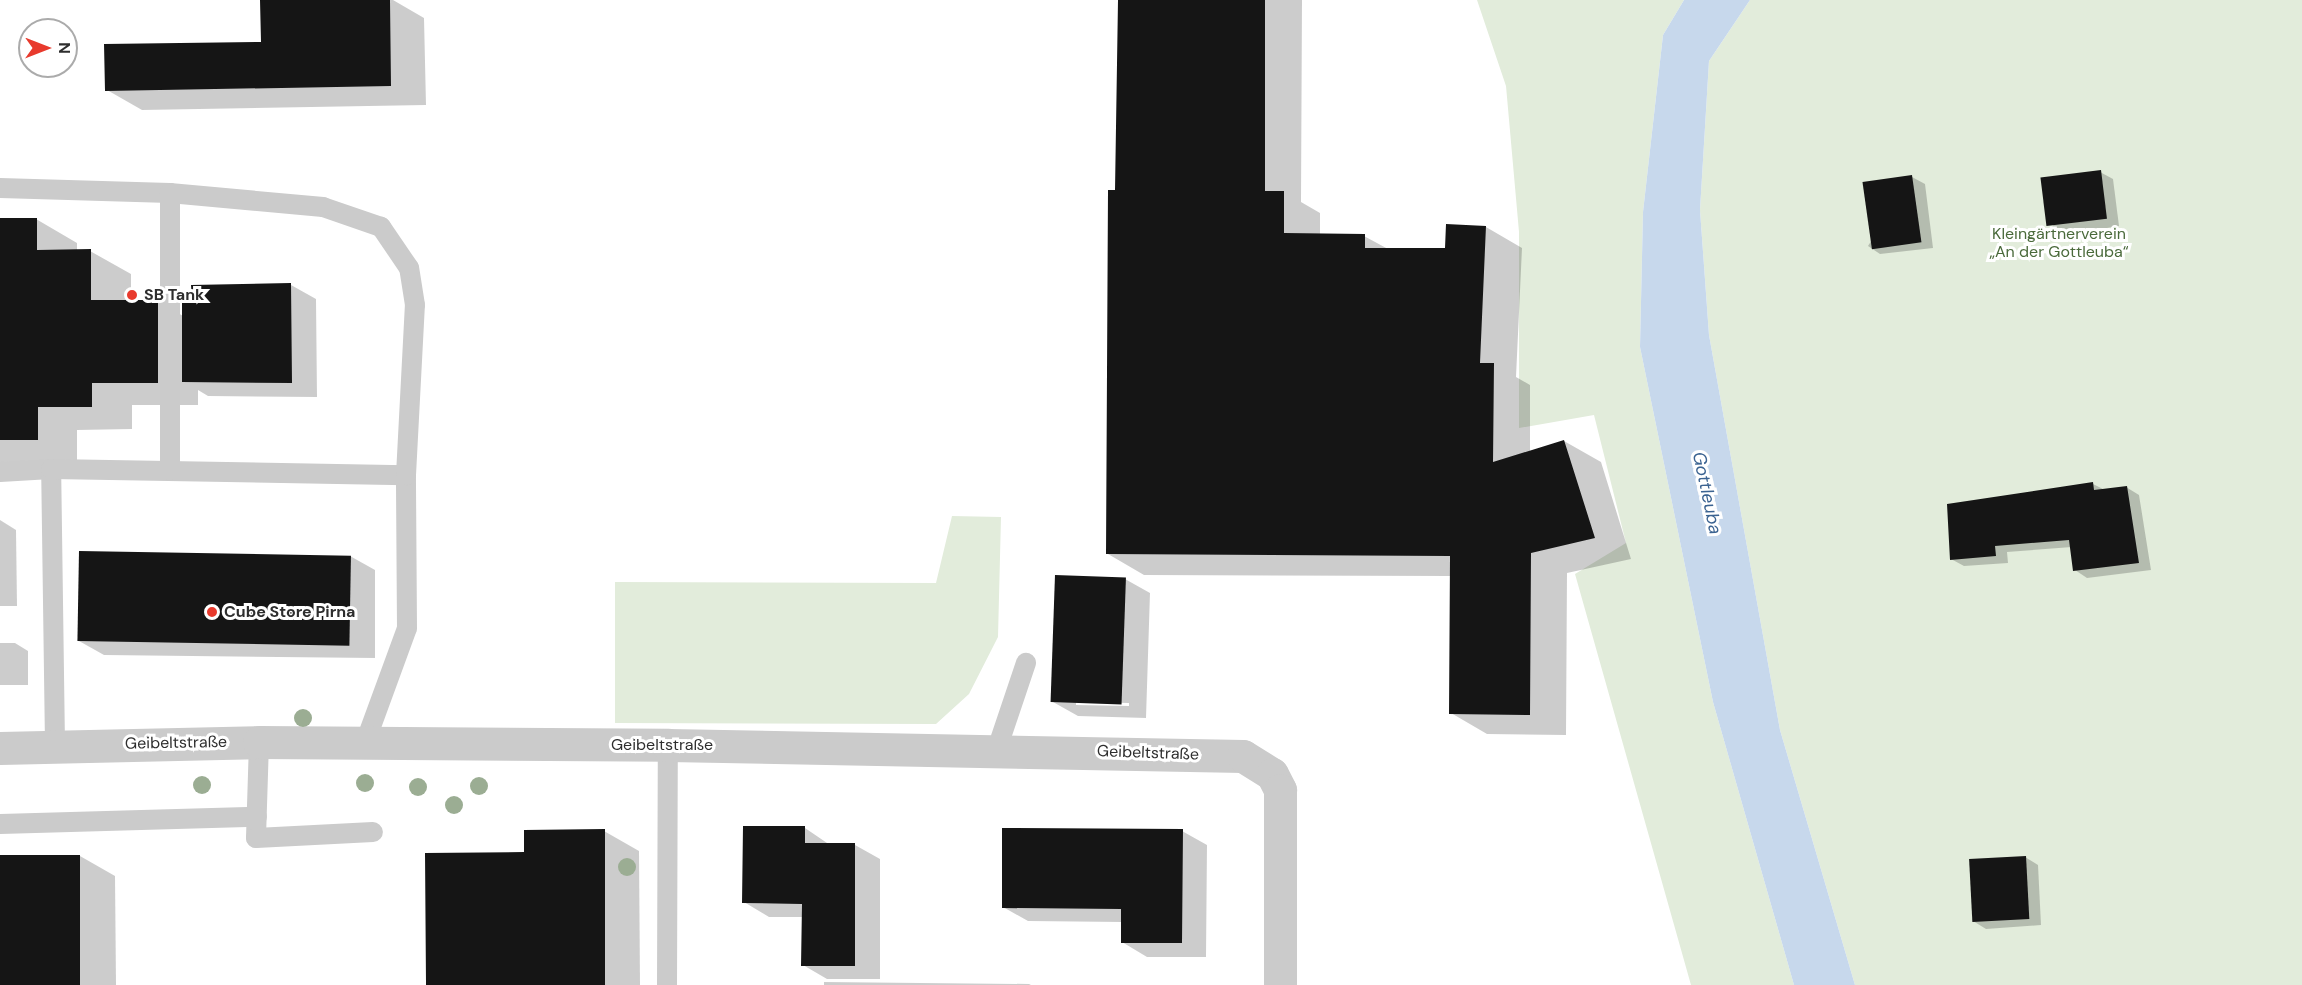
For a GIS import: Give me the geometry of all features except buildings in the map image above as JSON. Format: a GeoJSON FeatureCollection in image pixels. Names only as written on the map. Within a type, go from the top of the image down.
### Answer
{"type":"FeatureCollection","features":[{"type":"Feature","properties":{"kind":"street","name":"Geibeltstraße"},"geometry":{"type":"LineString","coordinates":[[0,748],[259,742],[997,749],[1243,756],[1272,774],[1280,790],[1280,985]]}},
{"type":"Feature","properties":{"kind":"lane"},"geometry":{"type":"LineString","coordinates":[[0,188],[171,193],[324,207],[381,227],[409,268],[415,305],[406,475],[407,628],[365,743]]}},
{"type":"Feature","properties":{"kind":"lane"},"geometry":{"type":"LineString","coordinates":[[171,193],[171,470]]}},
{"type":"Feature","properties":{"kind":"lane"},"geometry":{"type":"LineString","coordinates":[[0,472],[51,468],[406,475]]}},
{"type":"Feature","properties":{"kind":"lane"},"geometry":{"type":"LineString","coordinates":[[51,468],[55,745]]}},
{"type":"Feature","properties":{"kind":"lane"},"geometry":{"type":"LineString","coordinates":[[997,749],[1026,663]]}},
{"type":"Feature","properties":{"kind":"lane"},"geometry":{"type":"LineString","coordinates":[[259,742],[256,838],[373,832]]}},
{"type":"Feature","properties":{"kind":"lane"},"geometry":{"type":"LineString","coordinates":[[667,985],[668,745]]}},
{"type":"Feature","properties":{"kind":"lane"},"geometry":{"type":"LineString","coordinates":[[0,824],[257,817]]}},
{"type":"Feature","properties":{"kind":"green space"},"geometry":{"type":"Polygon","coordinates":[[[1477,0],[1684,0],[1663,35],[1643,212],[1640,347],[1713,702],[1794,985],[1691,985],[1575,574],[1626,543],[1594,415],[1519,428],[1519,232],[1506,86],[1477,0]]]}},
{"type":"Feature","properties":{"kind":"green space","name":"Kleingärtnerverein „An der Gottleuba“"},"geometry":{"type":"Polygon","coordinates":[[[1750,0],[2302,0],[2302,985],[1855,985],[1780,730],[1709,335],[1700,210],[1709,61],[1750,0]]]}},
{"type":"Feature","properties":{"kind":"green space"},"geometry":{"type":"Polygon","coordinates":[[[952,516],[1001,517],[998,637],[969,694],[936,724],[615,723],[615,582],[936,583],[952,516]]]}},
{"type":"Feature","properties":{"kind":"water","name":"Gottleuba"},"geometry":{"type":"Polygon","coordinates":[[[1684,0],[1750,0],[1709,61],[1700,210],[1709,335],[1780,730],[1855,985],[1794,985],[1713,702],[1640,347],[1643,212],[1663,35],[1684,0]]]}},
{"type":"Feature","properties":{"kind":"place","name":"SB Tank"},"geometry":{"type":"Point","coordinates":[132,295]}},
{"type":"Feature","properties":{"kind":"place","name":"Cube Store Pirna"},"geometry":{"type":"Point","coordinates":[212,612]}}]}
